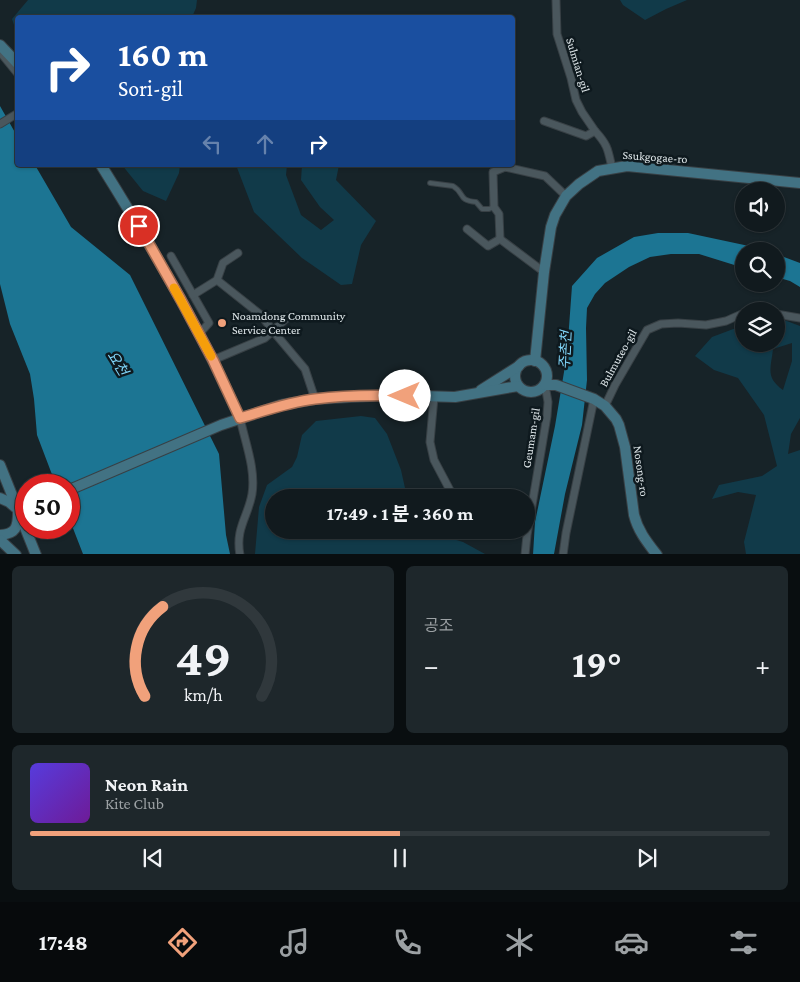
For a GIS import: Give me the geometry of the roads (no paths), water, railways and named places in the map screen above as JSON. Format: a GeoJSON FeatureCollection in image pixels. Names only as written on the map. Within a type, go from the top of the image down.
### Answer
{"type":"FeatureCollection","features":[{"type":"Feature","properties":{"kind":"main road"},"geometry":{"type":"LineString","coordinates":[[0,45],[15,61]]}},
{"type":"Feature","properties":{"kind":"main road","name":"Ssukgogae-ro"},"geometry":{"type":"LineString","coordinates":[[527,363],[539,316],[551,226],[555,215],[566,196],[598,171],[627,166],[800,183]]}},
{"type":"Feature","properties":{"kind":"main road"},"geometry":{"type":"LineString","coordinates":[[102,167],[199,334],[240,418]]}},
{"type":"Feature","properties":{"kind":"main road"},"geometry":{"type":"LineString","coordinates":[[476,394],[527,363],[542,364],[545,369],[547,379],[542,389],[532,393],[526,392],[518,386],[515,376],[527,363]]}},
{"type":"Feature","properties":{"kind":"main road","name":"Nosong-ro"},"geometry":{"type":"LineString","coordinates":[[545,384],[592,399],[605,406],[619,425],[625,446],[636,523],[657,554]]}},
{"type":"Feature","properties":{"kind":"main road"},"geometry":{"type":"LineString","coordinates":[[80,485],[221,425],[281,405],[315,399],[350,396],[455,397],[518,386]]}},
{"type":"Feature","properties":{"kind":"main road"},"geometry":{"type":"LineString","coordinates":[[0,465],[15,495]]}},
{"type":"Feature","properties":{"kind":"main road"},"geometry":{"type":"LineString","coordinates":[[0,498],[15,505]]}},
{"type":"Feature","properties":{"kind":"main road"},"geometry":{"type":"LineString","coordinates":[[0,535],[11,534],[15,527]]}},
{"type":"Feature","properties":{"kind":"main road"},"geometry":{"type":"LineString","coordinates":[[31,539],[36,554]]}},
{"type":"Feature","properties":{"kind":"main road"},"geometry":{"type":"LineString","coordinates":[[0,540],[16,554]]}},
{"type":"Feature","properties":{"kind":"street","name":"Sulmian-gil"},"geometry":{"type":"LineString","coordinates":[[556,0],[557,34],[576,100],[595,131],[604,140],[612,168]]}},
{"type":"Feature","properties":{"kind":"street"},"geometry":{"type":"LineString","coordinates":[[0,52],[15,70]]}},
{"type":"Feature","properties":{"kind":"street"},"geometry":{"type":"LineString","coordinates":[[0,124],[15,115]]}},
{"type":"Feature","properties":{"kind":"street"},"geometry":{"type":"LineString","coordinates":[[544,121],[586,136],[595,131]]}},
{"type":"Feature","properties":{"kind":"street"},"geometry":{"type":"LineString","coordinates":[[500,239],[499,214],[494,207],[493,172],[505,167],[545,176],[566,196]]}},
{"type":"Feature","properties":{"kind":"street"},"geometry":{"type":"LineString","coordinates":[[467,229],[488,246],[500,239]]}},
{"type":"Feature","properties":{"kind":"street"},"geometry":{"type":"LineString","coordinates":[[500,239],[544,272]]}},
{"type":"Feature","properties":{"kind":"street"},"geometry":{"type":"LineString","coordinates":[[193,295],[217,280],[223,263],[238,253]]}},
{"type":"Feature","properties":{"kind":"street"},"geometry":{"type":"LineString","coordinates":[[172,256],[209,323],[199,334]]}},
{"type":"Feature","properties":{"kind":"street"},"geometry":{"type":"LineString","coordinates":[[217,280],[262,315],[273,331],[306,369],[315,399]]}},
{"type":"Feature","properties":{"kind":"street"},"geometry":{"type":"LineString","coordinates":[[213,360],[265,338],[289,316]]}},
{"type":"Feature","properties":{"kind":"street"},"geometry":{"type":"LineString","coordinates":[[785,316],[800,318]]}},
{"type":"Feature","properties":{"kind":"street","name":"Bulmuteo-gil"},"geometry":{"type":"LineString","coordinates":[[605,406],[647,330],[661,324],[706,325],[735,317]]}},
{"type":"Feature","properties":{"kind":"street","name":"Geumam-gil"},"geometry":{"type":"LineString","coordinates":[[532,489],[548,402],[545,384]]}},
{"type":"Feature","properties":{"kind":"street"},"geometry":{"type":"LineString","coordinates":[[434,397],[430,442],[434,460],[449,489]]}},
{"type":"Feature","properties":{"kind":"street"},"geometry":{"type":"LineString","coordinates":[[563,554],[592,399]]}},
{"type":"Feature","properties":{"kind":"street"},"geometry":{"type":"LineString","coordinates":[[240,418],[253,482],[252,496],[240,528],[240,554]]}},
{"type":"Feature","properties":{"kind":"street","name":"Geumam-gil"},"geometry":{"type":"LineString","coordinates":[[524,539],[525,554]]}},
{"type":"Feature","properties":{"kind":"lane"},"geometry":{"type":"LineString","coordinates":[[430,183],[454,186],[463,198],[467,201],[476,202],[482,209],[494,207]]}},
{"type":"Feature","properties":{"kind":"water","name":"요천"},"geometry":{"type":"Polygon","coordinates":[[[0,106],[15,132],[15,167],[36,167],[71,227],[130,275],[219,454],[226,535],[230,554],[83,554],[77,539],[80,539],[80,474],[52,474],[37,435],[30,374],[10,324],[0,284],[0,106]]]}},
{"type":"Feature","properties":{"kind":"water"},"geometry":{"type":"Polygon","coordinates":[[[658,233],[688,233],[735,243],[735,265],[699,254],[671,254],[650,257],[629,267],[605,283],[595,294],[587,308],[587,380],[582,425],[565,494],[554,554],[533,554],[535,522],[555,426],[567,354],[572,286],[597,258],[634,237],[658,233]]]}},
{"type":"Feature","properties":{"kind":"water"},"geometry":{"type":"Polygon","coordinates":[[[785,257],[800,263],[800,287],[785,280],[785,257]]]}},
{"type":"Feature","properties":{"kind":"place","name":"Noamdong Community Service Center"},"geometry":{"type":"Point","coordinates":[222,323]}},
{"type":"Feature","properties":{"kind":"water label","name":"주촌천"},"geometry":{"type":"Point","coordinates":[565,350]}}]}
